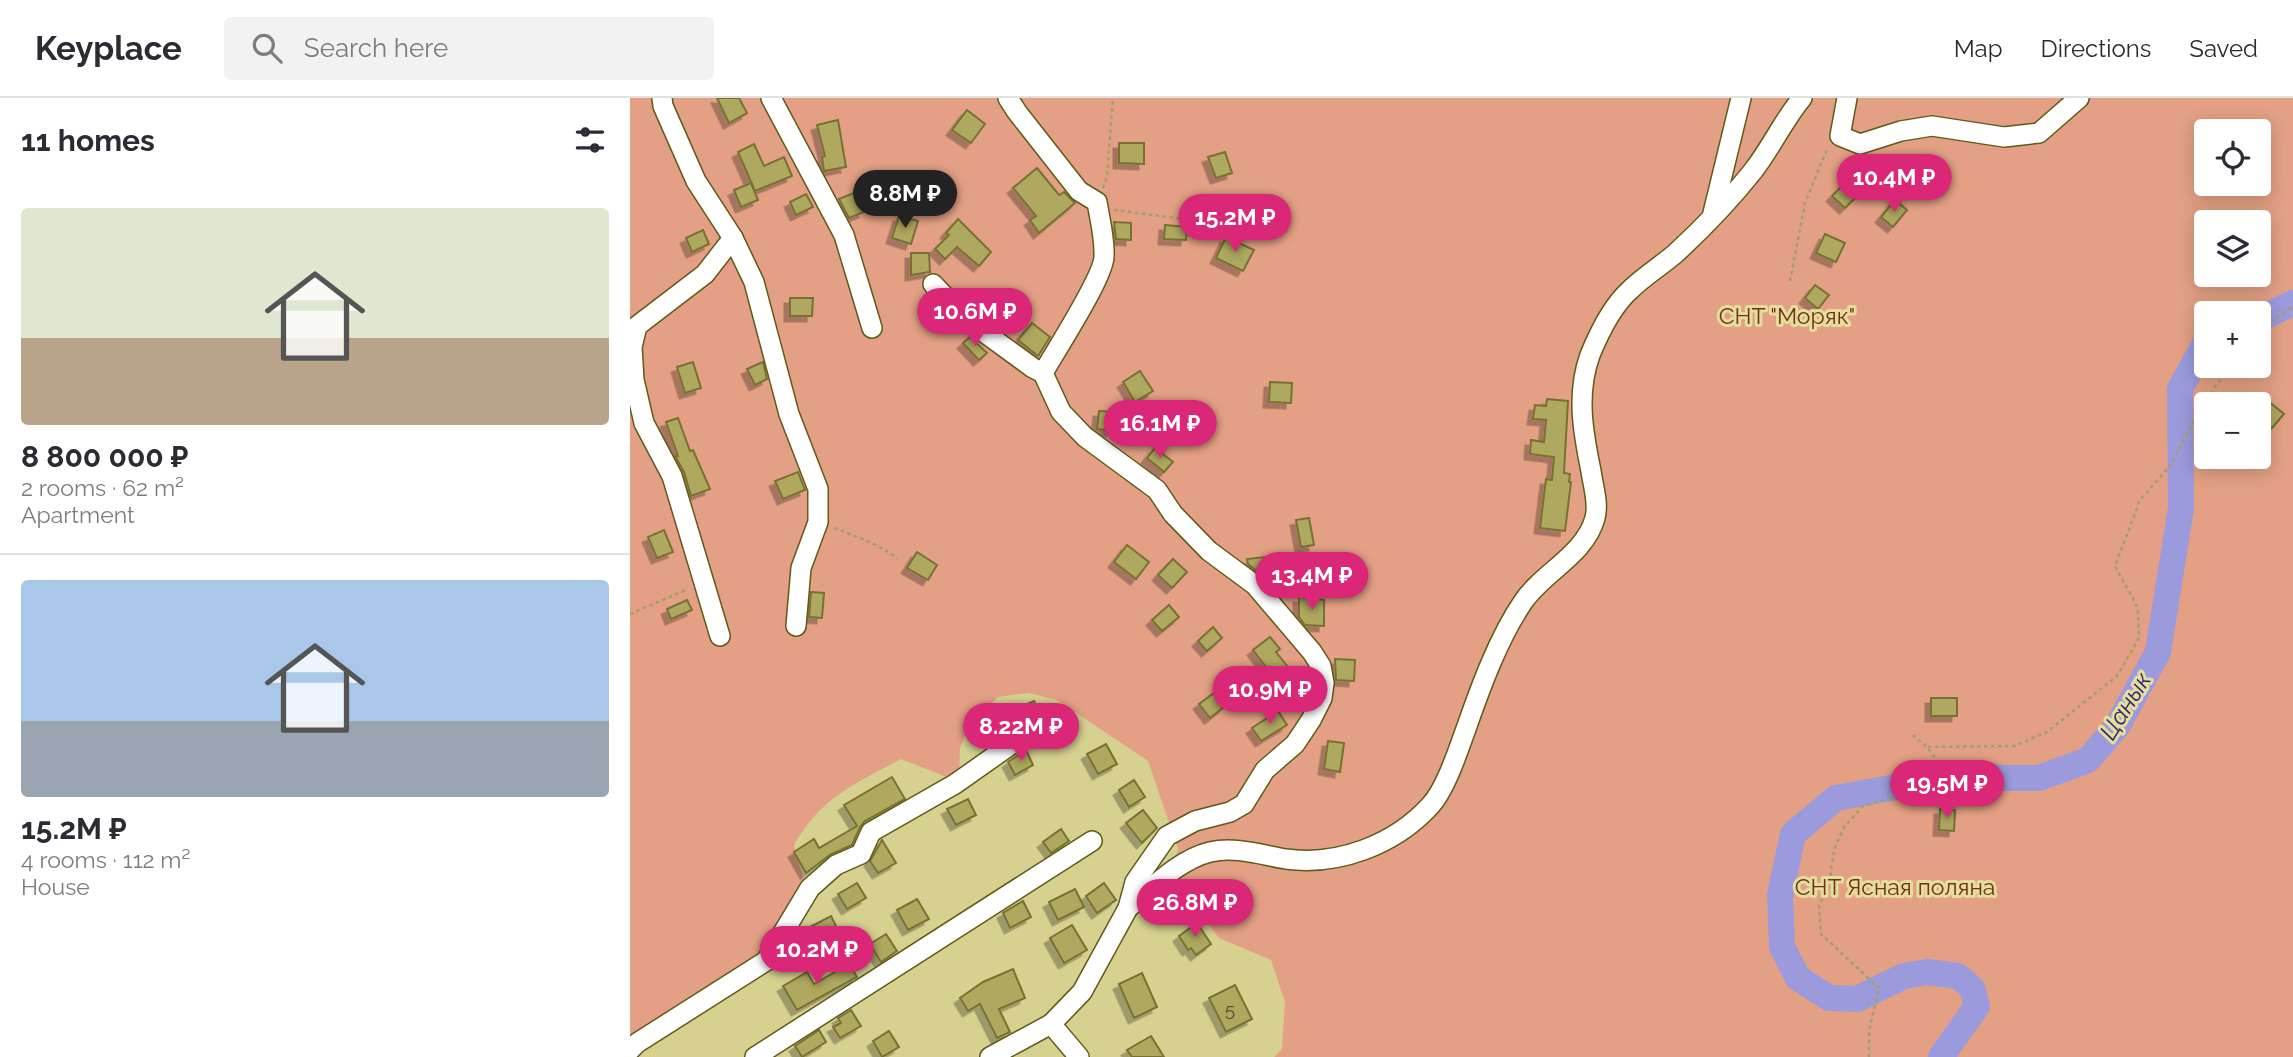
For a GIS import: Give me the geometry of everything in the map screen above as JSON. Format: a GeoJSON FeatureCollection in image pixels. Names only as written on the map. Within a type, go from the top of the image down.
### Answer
{"type":"FeatureCollection","features":[{"type":"Feature","properties":{"kind":"street"},"geometry":{"type":"LineString","coordinates":[[662,98],[663,106],[696,181],[733,238],[754,282],[789,414],[818,489],[818,522],[801,568],[796,626]]}},
{"type":"Feature","properties":{"kind":"street"},"geometry":{"type":"LineString","coordinates":[[771,98],[844,235],[872,328]]}},
{"type":"Feature","properties":{"kind":"street"},"geometry":{"type":"LineString","coordinates":[[1008,98],[1079,191],[1097,202],[1104,239],[1104,260],[1096,279],[1043,373]]}},
{"type":"Feature","properties":{"kind":"street"},"geometry":{"type":"LineString","coordinates":[[1712,218],[1741,98]]}},
{"type":"Feature","properties":{"kind":"street"},"geometry":{"type":"LineString","coordinates":[[1128,908],[1177,867],[1211,852],[1245,851],[1287,859],[1323,860],[1362,851],[1408,828],[1433,803],[1455,759],[1483,681],[1523,602],[1580,544],[1595,518],[1596,498],[1581,418],[1581,397],[1590,357],[1606,321],[1628,291],[1675,253],[1712,218],[1754,170],[1802,98]]}},
{"type":"Feature","properties":{"kind":"street"},"geometry":{"type":"LineString","coordinates":[[1847,98],[1840,136],[1860,144],[1901,131],[1932,126],[2004,137],[2039,133],[2080,98]]}},
{"type":"Feature","properties":{"kind":"street"},"geometry":{"type":"LineString","coordinates":[[720,636],[672,476],[644,423],[634,380],[632,346],[637,326],[705,274],[733,238]]}},
{"type":"Feature","properties":{"kind":"street"},"geometry":{"type":"LineString","coordinates":[[933,284],[965,319],[1043,373],[1061,412],[1085,437],[1157,490],[1173,514],[1209,551],[1255,585],[1312,652],[1321,666],[1324,683],[1322,698],[1295,744],[1265,770],[1244,804],[1230,812],[1195,821],[1167,836],[1135,882],[1128,908],[1082,992],[1051,1024],[990,1057]]}},
{"type":"Feature","properties":{"kind":"street"},"geometry":{"type":"LineString","coordinates":[[630,1050],[766,961],[810,888],[836,865],[861,854],[871,832],[955,784],[1016,741]]}},
{"type":"Feature","properties":{"kind":"street"},"geometry":{"type":"LineString","coordinates":[[755,1057],[1092,841]]}},
{"type":"Feature","properties":{"kind":"street"},"geometry":{"type":"LineString","coordinates":[[1051,1024],[1079,1057]]}},
{"type":"Feature","properties":{"kind":"path"},"geometry":{"type":"LineString","coordinates":[[1113,98],[1107,177],[1097,202],[1109,210],[1200,221],[1228,230]]}},
{"type":"Feature","properties":{"kind":"path"},"geometry":{"type":"LineString","coordinates":[[1790,281],[1805,203],[1830,142],[1840,136]]}},
{"type":"Feature","properties":{"kind":"path"},"geometry":{"type":"LineString","coordinates":[[2271,321],[2293,307]]}},
{"type":"Feature","properties":{"kind":"path"},"geometry":{"type":"LineString","coordinates":[[1928,747],[2014,746],[2047,732],[2117,676],[2139,638],[2138,608],[2115,566],[2140,500],[2171,466],[2207,398],[2222,378]]}},
{"type":"Feature","properties":{"kind":"path"},"geometry":{"type":"LineString","coordinates":[[818,522],[868,541],[898,559]]}},
{"type":"Feature","properties":{"kind":"path"},"geometry":{"type":"LineString","coordinates":[[630,614],[704,582]]}},
{"type":"Feature","properties":{"kind":"path"},"geometry":{"type":"LineString","coordinates":[[1869,1057],[1869,1031],[1880,988],[1821,933],[1819,905],[1829,886],[1834,850],[1844,827],[1863,806],[1939,785],[1943,778],[1941,769],[1928,747],[1913,735]]}},
{"type":"Feature","properties":{"kind":"green space"},"geometry":{"type":"Polygon","coordinates":[[[630,98],[2293,98],[2293,1057],[1274,1057],[1282,1049],[1285,1002],[1271,960],[1219,938],[1197,910],[1173,901],[1167,884],[1178,849],[1148,761],[1057,700],[1028,693],[998,697],[969,726],[960,748],[959,774],[949,778],[901,759],[840,793],[828,803],[804,829],[794,845],[805,886],[759,955],[630,1043],[630,98]]]}},
{"type":"Feature","properties":{"kind":"building"},"geometry":{"type":"Polygon","coordinates":[[[717,98],[739,98],[747,113],[729,123],[717,98]]]}},
{"type":"Feature","properties":{"kind":"building"},"geometry":{"type":"Polygon","coordinates":[[[967,110],[985,124],[971,143],[952,130],[967,110]]]}},
{"type":"Feature","properties":{"kind":"building"},"geometry":{"type":"Polygon","coordinates":[[[838,120],[846,167],[824,171],[822,157],[825,156],[817,125],[838,120]]]}},
{"type":"Feature","properties":{"kind":"building"},"geometry":{"type":"Polygon","coordinates":[[[1119,143],[1144,143],[1144,164],[1119,163],[1119,143]]]}},
{"type":"Feature","properties":{"kind":"building"},"geometry":{"type":"Polygon","coordinates":[[[754,144],[764,166],[784,157],[792,176],[755,191],[738,152],[754,144]]]}},
{"type":"Feature","properties":{"kind":"building"},"geometry":{"type":"Polygon","coordinates":[[[1225,152],[1232,173],[1216,178],[1208,157],[1225,152]]]}},
{"type":"Feature","properties":{"kind":"building"},"geometry":{"type":"Polygon","coordinates":[[[1037,168],[1059,195],[1064,192],[1075,203],[1039,233],[1030,220],[1036,216],[1013,188],[1037,168]]]}},
{"type":"Feature","properties":{"kind":"building"},"geometry":{"type":"Polygon","coordinates":[[[1847,181],[1860,193],[1845,208],[1832,196],[1847,181]]]}},
{"type":"Feature","properties":{"kind":"building"},"geometry":{"type":"Polygon","coordinates":[[[751,183],[758,200],[741,207],[734,190],[751,183]]]}},
{"type":"Feature","properties":{"kind":"building"},"geometry":{"type":"Polygon","coordinates":[[[856,192],[864,212],[849,218],[839,199],[856,192]]]}},
{"type":"Feature","properties":{"kind":"building"},"geometry":{"type":"Polygon","coordinates":[[[806,194],[813,207],[796,215],[790,202],[806,194]]]}},
{"type":"Feature","properties":{"kind":"building"},"geometry":{"type":"Polygon","coordinates":[[[1895,200],[1907,210],[1893,227],[1881,217],[1895,200]]]}},
{"type":"Feature","properties":{"kind":"building"},"geometry":{"type":"Polygon","coordinates":[[[899,216],[918,221],[911,244],[892,238],[899,216]]]}},
{"type":"Feature","properties":{"kind":"building"},"geometry":{"type":"Polygon","coordinates":[[[958,219],[991,252],[979,266],[957,247],[945,259],[935,249],[949,235],[946,233],[958,219]]]}},
{"type":"Feature","properties":{"kind":"building"},"geometry":{"type":"Polygon","coordinates":[[[1114,222],[1131,223],[1131,240],[1116,239],[1114,222]]]}},
{"type":"Feature","properties":{"kind":"building"},"geometry":{"type":"Polygon","coordinates":[[[1165,225],[1187,227],[1186,240],[1164,239],[1165,225]]]}},
{"type":"Feature","properties":{"kind":"building"},"geometry":{"type":"Polygon","coordinates":[[[703,230],[709,244],[692,252],[686,238],[703,230]]]}},
{"type":"Feature","properties":{"kind":"building"},"geometry":{"type":"Polygon","coordinates":[[[1825,234],[1845,243],[1836,262],[1816,253],[1825,234]]]}},
{"type":"Feature","properties":{"kind":"building"},"geometry":{"type":"Polygon","coordinates":[[[1226,237],[1254,250],[1243,271],[1216,258],[1226,237]]]}},
{"type":"Feature","properties":{"kind":"building"},"geometry":{"type":"Polygon","coordinates":[[[911,253],[929,253],[930,272],[911,275],[911,253]]]}},
{"type":"Feature","properties":{"kind":"building"},"geometry":{"type":"Polygon","coordinates":[[[1815,285],[1829,295],[1818,309],[1805,298],[1815,285]]]}},
{"type":"Feature","properties":{"kind":"building"},"geometry":{"type":"Polygon","coordinates":[[[790,298],[813,298],[812,316],[790,316],[790,298]]]}},
{"type":"Feature","properties":{"kind":"building"},"geometry":{"type":"Polygon","coordinates":[[[1032,323],[1050,337],[1038,356],[1018,340],[1032,323]]]}},
{"type":"Feature","properties":{"kind":"building"},"geometry":{"type":"Polygon","coordinates":[[[970,337],[987,353],[979,360],[963,343],[970,337]]]}},
{"type":"Feature","properties":{"kind":"building"},"geometry":{"type":"Polygon","coordinates":[[[693,362],[701,388],[685,393],[677,367],[693,362]]]}},
{"type":"Feature","properties":{"kind":"building"},"geometry":{"type":"Polygon","coordinates":[[[763,362],[767,379],[755,385],[747,369],[763,362]]]}},
{"type":"Feature","properties":{"kind":"building"},"geometry":{"type":"Polygon","coordinates":[[[1140,371],[1153,391],[1135,402],[1123,382],[1140,371]]]}},
{"type":"Feature","properties":{"kind":"building"},"geometry":{"type":"Polygon","coordinates":[[[1270,382],[1292,383],[1291,403],[1269,402],[1270,382]]]}},
{"type":"Feature","properties":{"kind":"building"},"geometry":{"type":"Polygon","coordinates":[[[1547,399],[1568,401],[1564,473],[1570,474],[1571,482],[1565,531],[1540,528],[1546,479],[1552,480],[1554,457],[1530,454],[1531,440],[1544,442],[1546,420],[1533,419],[1535,405],[1546,406],[1547,399]]]}},
{"type":"Feature","properties":{"kind":"building"},"geometry":{"type":"Polygon","coordinates":[[[2271,403],[2284,414],[2271,427],[2271,403]]]}},
{"type":"Feature","properties":{"kind":"building"},"geometry":{"type":"Polygon","coordinates":[[[1099,411],[1114,412],[1112,431],[1097,429],[1099,411]]]}},
{"type":"Feature","properties":{"kind":"building"},"geometry":{"type":"Polygon","coordinates":[[[678,418],[690,451],[693,450],[710,489],[691,496],[684,472],[675,456],[678,456],[666,422],[678,418]]]}},
{"type":"Feature","properties":{"kind":"building"},"geometry":{"type":"Polygon","coordinates":[[[1155,448],[1173,462],[1164,472],[1147,458],[1155,448]]]}},
{"type":"Feature","properties":{"kind":"building"},"geometry":{"type":"Polygon","coordinates":[[[798,472],[805,490],[783,499],[775,481],[798,472]]]}},
{"type":"Feature","properties":{"kind":"building"},"geometry":{"type":"Polygon","coordinates":[[[1309,518],[1314,545],[1301,547],[1296,520],[1309,518]]]}},
{"type":"Feature","properties":{"kind":"building"},"geometry":{"type":"Polygon","coordinates":[[[664,530],[673,552],[657,558],[648,537],[664,530]]]}},
{"type":"Feature","properties":{"kind":"building"},"geometry":{"type":"Polygon","coordinates":[[[1127,545],[1149,562],[1136,579],[1114,562],[1127,545]]]}},
{"type":"Feature","properties":{"kind":"building"},"geometry":{"type":"Polygon","coordinates":[[[917,552],[937,565],[928,580],[907,568],[917,552]]]}},
{"type":"Feature","properties":{"kind":"building"},"geometry":{"type":"Polygon","coordinates":[[[1274,556],[1276,576],[1264,577],[1248,564],[1247,559],[1274,556]]]}},
{"type":"Feature","properties":{"kind":"building"},"geometry":{"type":"Polygon","coordinates":[[[1173,559],[1187,572],[1172,588],[1158,575],[1173,559]]]}},
{"type":"Feature","properties":{"kind":"building"},"geometry":{"type":"Polygon","coordinates":[[[811,592],[824,593],[822,618],[809,617],[811,592]]]}},
{"type":"Feature","properties":{"kind":"building"},"geometry":{"type":"Polygon","coordinates":[[[1299,597],[1324,600],[1324,626],[1305,625],[1299,617],[1299,597]]]}},
{"type":"Feature","properties":{"kind":"building"},"geometry":{"type":"Polygon","coordinates":[[[687,600],[692,610],[671,619],[667,609],[687,600]]]}},
{"type":"Feature","properties":{"kind":"building"},"geometry":{"type":"Polygon","coordinates":[[[1169,605],[1179,617],[1162,631],[1152,620],[1169,605]]]}},
{"type":"Feature","properties":{"kind":"building"},"geometry":{"type":"Polygon","coordinates":[[[1213,627],[1222,638],[1207,651],[1198,641],[1213,627]]]}},
{"type":"Feature","properties":{"kind":"building"},"geometry":{"type":"Polygon","coordinates":[[[1270,637],[1280,649],[1276,652],[1292,672],[1271,689],[1259,672],[1266,667],[1253,650],[1270,637]]]}},
{"type":"Feature","properties":{"kind":"building"},"geometry":{"type":"Polygon","coordinates":[[[1335,659],[1355,660],[1354,681],[1336,680],[1335,659]]]}},
{"type":"Feature","properties":{"kind":"building"},"geometry":{"type":"Polygon","coordinates":[[[1214,693],[1224,707],[1210,718],[1199,704],[1214,693]]]}},
{"type":"Feature","properties":{"kind":"building"},"geometry":{"type":"Polygon","coordinates":[[[1931,698],[1957,698],[1957,716],[1931,716],[1931,698]]]}},
{"type":"Feature","properties":{"kind":"building"},"geometry":{"type":"Polygon","coordinates":[[[1034,701],[1042,718],[1018,728],[1010,711],[1034,701]]]}},
{"type":"Feature","properties":{"kind":"building"},"geometry":{"type":"Polygon","coordinates":[[[1278,711],[1287,725],[1261,741],[1252,728],[1278,711]]]}},
{"type":"Feature","properties":{"kind":"building"},"geometry":{"type":"Polygon","coordinates":[[[1328,741],[1344,743],[1340,772],[1324,769],[1328,741]]]}},
{"type":"Feature","properties":{"kind":"building"},"geometry":{"type":"Polygon","coordinates":[[[1106,744],[1117,764],[1098,774],[1087,754],[1106,744]]]}},
{"type":"Feature","properties":{"kind":"building"},"geometry":{"type":"Polygon","coordinates":[[[1026,750],[1033,765],[1015,775],[1008,762],[1026,750]]]}},
{"type":"Feature","properties":{"kind":"building"},"geometry":{"type":"Polygon","coordinates":[[[892,777],[905,799],[865,821],[852,845],[831,854],[806,873],[794,852],[814,839],[819,848],[857,826],[844,805],[892,777]]]}},
{"type":"Feature","properties":{"kind":"building"},"geometry":{"type":"Polygon","coordinates":[[[1134,780],[1145,797],[1129,807],[1119,790],[1134,780]]]}},
{"type":"Feature","properties":{"kind":"building"},"geometry":{"type":"Polygon","coordinates":[[[968,799],[976,815],[956,825],[947,809],[968,799]]]}},
{"type":"Feature","properties":{"kind":"building"},"geometry":{"type":"Polygon","coordinates":[[[1940,809],[1955,810],[1954,831],[1939,830],[1940,809]]]}},
{"type":"Feature","properties":{"kind":"building"},"geometry":{"type":"Polygon","coordinates":[[[1143,810],[1157,828],[1142,843],[1126,823],[1143,810]]]}},
{"type":"Feature","properties":{"kind":"building"},"geometry":{"type":"Polygon","coordinates":[[[1061,829],[1069,841],[1051,853],[1043,842],[1061,829]]]}},
{"type":"Feature","properties":{"kind":"building"},"geometry":{"type":"Polygon","coordinates":[[[882,840],[896,863],[878,873],[870,861],[882,840]]]}},
{"type":"Feature","properties":{"kind":"building"},"geometry":{"type":"Polygon","coordinates":[[[857,883],[866,898],[847,909],[838,894],[857,883]]]}},
{"type":"Feature","properties":{"kind":"building"},"geometry":{"type":"Polygon","coordinates":[[[1104,883],[1116,900],[1097,913],[1086,896],[1104,883]]]}},
{"type":"Feature","properties":{"kind":"building"},"geometry":{"type":"Polygon","coordinates":[[[1075,889],[1084,907],[1058,920],[1049,902],[1075,889]]]}},
{"type":"Feature","properties":{"kind":"building"},"geometry":{"type":"Polygon","coordinates":[[[917,899],[929,919],[908,930],[897,910],[917,899]]]}},
{"type":"Feature","properties":{"kind":"building"},"geometry":{"type":"Polygon","coordinates":[[[1023,901],[1031,917],[1010,928],[1003,913],[1023,901]]]}},
{"type":"Feature","properties":{"kind":"building"},"geometry":{"type":"Polygon","coordinates":[[[831,916],[839,932],[817,944],[808,928],[831,916]]]}},
{"type":"Feature","properties":{"kind":"building"},"geometry":{"type":"Polygon","coordinates":[[[1197,923],[1211,944],[1196,955],[1191,948],[1188,950],[1179,936],[1197,923]]]}},
{"type":"Feature","properties":{"kind":"building"},"geometry":{"type":"Polygon","coordinates":[[[1072,925],[1087,950],[1064,963],[1050,938],[1072,925]]]}},
{"type":"Feature","properties":{"kind":"building"},"geometry":{"type":"Polygon","coordinates":[[[886,934],[897,951],[881,962],[870,944],[886,934]]]}},
{"type":"Feature","properties":{"kind":"building"},"geometry":{"type":"Polygon","coordinates":[[[849,964],[857,977],[797,1010],[783,986],[807,972],[814,984],[849,964]]]}},
{"type":"Feature","properties":{"kind":"building"},"geometry":{"type":"Polygon","coordinates":[[[1013,969],[1025,998],[999,1009],[1010,1032],[997,1038],[980,1004],[968,1011],[960,998],[983,982],[1013,969]]]}},
{"type":"Feature","properties":{"kind":"building"},"geometry":{"type":"Polygon","coordinates":[[[1142,973],[1157,1007],[1134,1018],[1119,984],[1142,973]]]}},
{"type":"Feature","properties":{"kind":"building"},"geometry":{"type":"Polygon","coordinates":[[[1235,985],[1252,1019],[1226,1032],[1209,998],[1235,985]]]}},
{"type":"Feature","properties":{"kind":"building"},"geometry":{"type":"Polygon","coordinates":[[[851,1010],[861,1026],[840,1038],[833,1027],[841,1023],[838,1018],[851,1010]]]}},
{"type":"Feature","properties":{"kind":"building"},"geometry":{"type":"Polygon","coordinates":[[[819,1030],[826,1042],[802,1057],[795,1046],[819,1030]]]}},
{"type":"Feature","properties":{"kind":"building"},"geometry":{"type":"Polygon","coordinates":[[[889,1031],[899,1047],[882,1057],[873,1041],[889,1031]]]}},
{"type":"Feature","properties":{"kind":"building"},"geometry":{"type":"Polygon","coordinates":[[[1151,1036],[1164,1057],[1132,1057],[1127,1050],[1151,1036]]]}},
{"type":"Feature","properties":{"kind":"waterway","name":"Цанык"},"geometry":{"type":"LineString","coordinates":[[2271,313],[2293,303]]}},
{"type":"Feature","properties":{"kind":"waterway","name":"Цанык"},"geometry":{"type":"LineString","coordinates":[[1941,1057],[1977,1006],[1972,988],[1958,976],[1927,972],[1904,976],[1857,999],[1829,998],[1798,978],[1782,947],[1780,895],[1793,834],[1836,798],[1974,773],[2001,778],[2039,778],[2088,760],[2118,725],[2158,652],[2181,508],[2180,389],[2194,363]]}},
{"type":"Feature","properties":{"kind":"park label","name":"СНТ \"Моряк\""},"geometry":{"type":"Point","coordinates":[1787,315]}},
{"type":"Feature","properties":{"kind":"park label","name":"СНТ Ясная поляна"},"geometry":{"type":"Point","coordinates":[1895,886]}}]}
